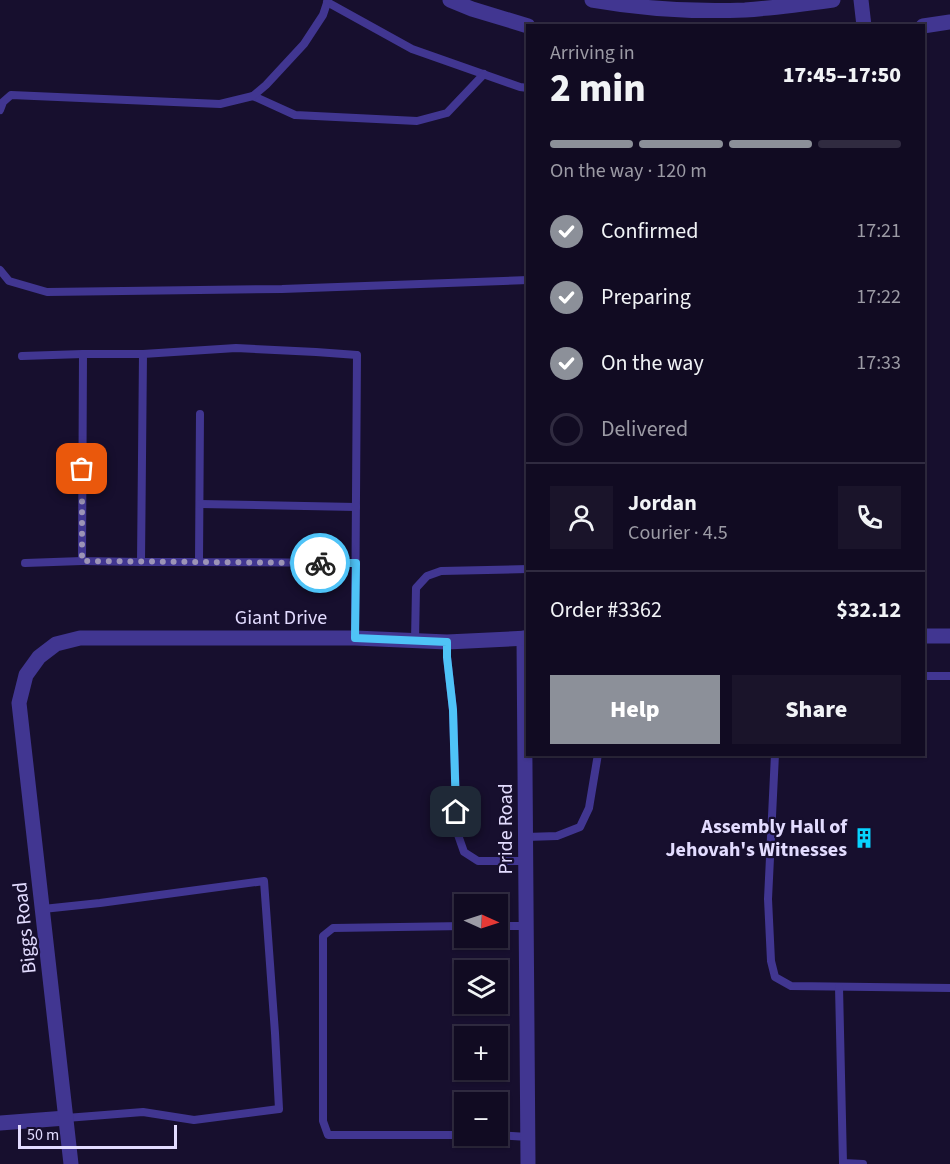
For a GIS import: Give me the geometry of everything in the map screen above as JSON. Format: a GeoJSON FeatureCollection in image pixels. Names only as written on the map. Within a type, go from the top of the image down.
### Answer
{"type":"FeatureCollection","features":[{"type":"Feature","properties":{"kind":"street"},"geometry":{"type":"LineString","coordinates":[[450,0],[526,25]]}},
{"type":"Feature","properties":{"kind":"street"},"geometry":{"type":"LineString","coordinates":[[592,0],[633,6],[710,11],[757,9],[833,0]]}},
{"type":"Feature","properties":{"kind":"street"},"geometry":{"type":"LineString","coordinates":[[861,0],[864,24]]}},
{"type":"Feature","properties":{"kind":"street"},"geometry":{"type":"LineString","coordinates":[[925,26],[950,22]]}},
{"type":"Feature","properties":{"kind":"street"},"geometry":{"type":"LineString","coordinates":[[925,636],[950,636]]}},
{"type":"Feature","properties":{"kind":"street","name":"Giant Drive"},"geometry":{"type":"LineString","coordinates":[[39,657],[56,644],[80,638],[355,638],[447,642],[526,638]]}},
{"type":"Feature","properties":{"kind":"street","name":"Pride Road"},"geometry":{"type":"LineString","coordinates":[[526,638],[528,1164]]}},
{"type":"Feature","properties":{"kind":"street","name":"Biggs Road"},"geometry":{"type":"LineString","coordinates":[[39,657],[26,675],[19,703],[71,1164]]}},
{"type":"Feature","properties":{"kind":"street"},"geometry":{"type":"LineString","coordinates":[[0,1123],[66,1118]]}},
{"type":"Feature","properties":{"kind":"lane"},"geometry":{"type":"LineString","coordinates":[[0,110],[3,102],[11,94],[220,104],[253,96],[304,44],[322,15],[327,1],[412,49],[526,88]]}},
{"type":"Feature","properties":{"kind":"lane"},"geometry":{"type":"LineString","coordinates":[[253,96],[295,115],[417,121],[447,113],[484,74]]}},
{"type":"Feature","properties":{"kind":"lane"},"geometry":{"type":"LineString","coordinates":[[0,270],[9,281],[47,292],[282,289],[526,280]]}},
{"type":"Feature","properties":{"kind":"lane"},"geometry":{"type":"LineString","coordinates":[[22,356],[143,354],[236,348],[357,355],[355,638]]}},
{"type":"Feature","properties":{"kind":"lane"},"geometry":{"type":"LineString","coordinates":[[82,561],[83,354]]}},
{"type":"Feature","properties":{"kind":"lane"},"geometry":{"type":"LineString","coordinates":[[141,562],[143,354]]}},
{"type":"Feature","properties":{"kind":"lane"},"geometry":{"type":"LineString","coordinates":[[199,562],[200,414]]}},
{"type":"Feature","properties":{"kind":"lane"},"geometry":{"type":"LineString","coordinates":[[200,504],[356,507]]}},
{"type":"Feature","properties":{"kind":"lane"},"geometry":{"type":"LineString","coordinates":[[25,563],[82,561],[356,563]]}},
{"type":"Feature","properties":{"kind":"lane"},"geometry":{"type":"LineString","coordinates":[[415,640],[416,588],[427,576],[441,571],[526,569]]}},
{"type":"Feature","properties":{"kind":"lane"},"geometry":{"type":"LineString","coordinates":[[447,642],[453,710],[457,832],[464,852],[478,861],[526,861]]}},
{"type":"Feature","properties":{"kind":"lane"},"geometry":{"type":"LineString","coordinates":[[925,676],[950,676]]}},
{"type":"Feature","properties":{"kind":"lane"},"geometry":{"type":"LineString","coordinates":[[526,837],[557,836],[580,827],[589,808],[598,756]]}},
{"type":"Feature","properties":{"kind":"lane"},"geometry":{"type":"LineString","coordinates":[[775,756],[768,900],[771,961],[775,976],[791,986],[950,988]]}},
{"type":"Feature","properties":{"kind":"lane"},"geometry":{"type":"LineString","coordinates":[[42,909],[264,882],[279,1109],[194,1120],[143,1112],[66,1118]]}},
{"type":"Feature","properties":{"kind":"lane"},"geometry":{"type":"LineString","coordinates":[[454,926],[333,928],[323,936],[323,1121],[328,1135],[454,1135]]}},
{"type":"Feature","properties":{"kind":"lane"},"geometry":{"type":"LineString","coordinates":[[508,926],[526,926]]}},
{"type":"Feature","properties":{"kind":"lane"},"geometry":{"type":"LineString","coordinates":[[839,987],[843,1163],[863,1164]]}},
{"type":"Feature","properties":{"kind":"lane"},"geometry":{"type":"LineString","coordinates":[[508,1136],[528,1137]]}},
{"type":"Feature","properties":{"kind":"way so far"},"geometry":{"type":"LineString","coordinates":[[82,469],[82,561],[320,563]]}},
{"type":"Feature","properties":{"kind":"place","name":"Assembly Hall of Jehovah's Witnesses"},"geometry":{"type":"Point","coordinates":[864,838]}},
{"type":"Feature","properties":{"kind":"route"},"geometry":{"type":"LineString","coordinates":[[320,563],[356,563],[355,638],[447,642],[453,710],[456,812]]}}]}
